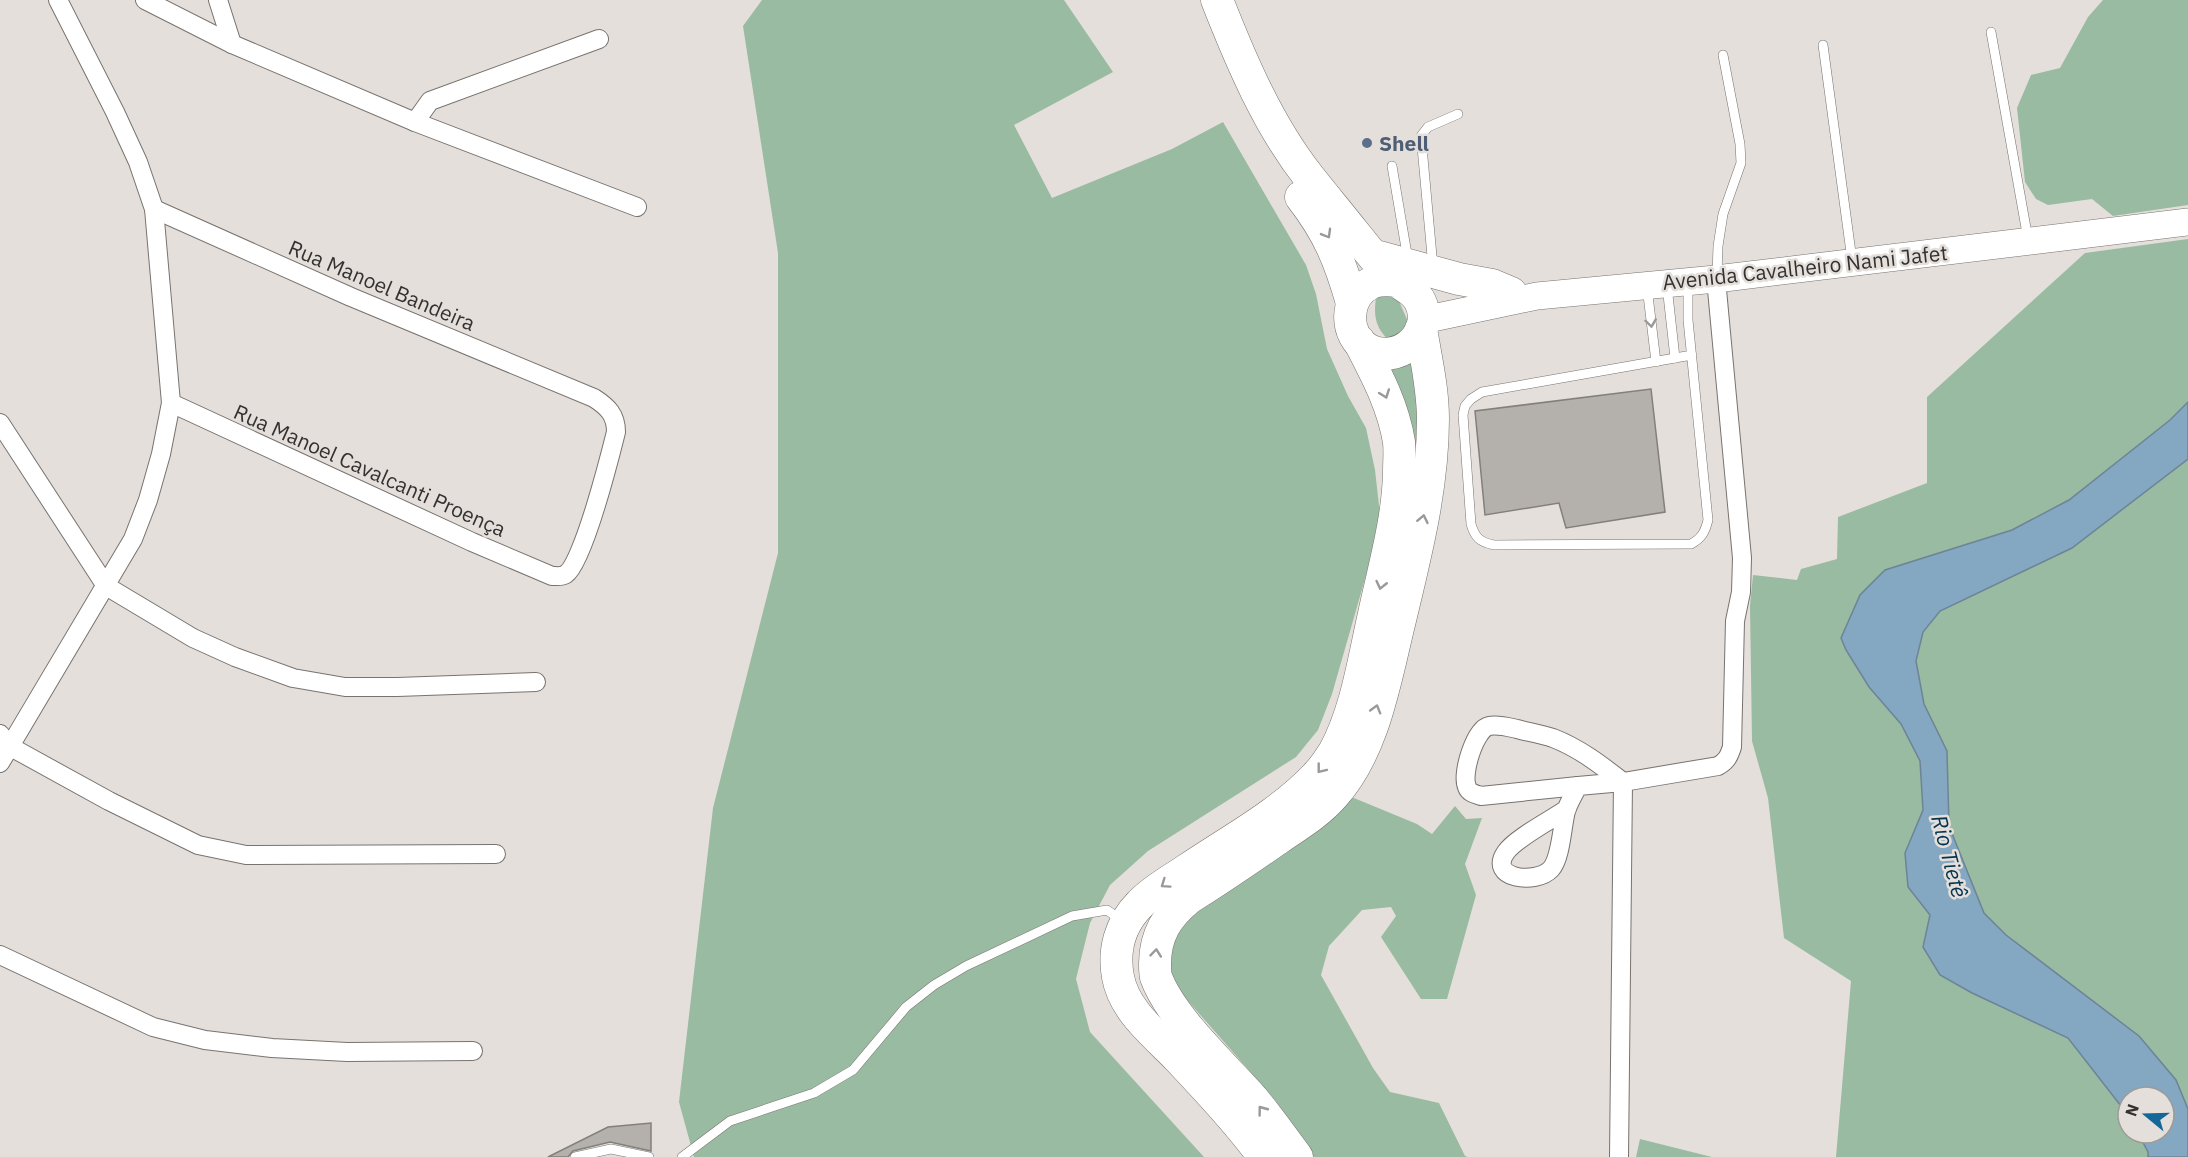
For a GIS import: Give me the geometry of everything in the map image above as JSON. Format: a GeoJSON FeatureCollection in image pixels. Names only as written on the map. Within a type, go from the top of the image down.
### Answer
{"type":"FeatureCollection","features":[{"type":"Feature","properties":{"kind":"highway"},"geometry":{"type":"LineString","coordinates":[[1198,0],[1240,96],[1265,144],[1280,169],[1317,217],[1332,244],[1352,303],[1350,322],[1352,330],[1383,388],[1399,444],[1394,524],[1360,678],[1349,716],[1334,752],[1318,775],[1287,802],[1160,887],[1139,905],[1126,923],[1118,940],[1115,956],[1118,980],[1127,1003],[1244,1130],[1263,1157]]}},
{"type":"Feature","properties":{"kind":"highway"},"geometry":{"type":"LineString","coordinates":[[1217,0],[1280,137],[1372,255],[1413,277],[1423,308],[1422,325],[1432,394],[1433,420],[1425,513],[1386,674],[1372,724],[1360,754],[1349,775],[1333,796],[1310,817],[1173,911],[1160,932],[1155,952],[1155,976],[1166,997],[1190,1030],[1254,1100],[1297,1157]]}},
{"type":"Feature","properties":{"kind":"highway"},"geometry":{"type":"LineString","coordinates":[[1352,303],[1359,292],[1371,284],[1384,280],[1413,277],[1459,279],[1492,285],[1524,295]]}},
{"type":"Feature","properties":{"kind":"highway"},"geometry":{"type":"LineString","coordinates":[[1359,341],[1375,352],[1394,353],[1405,349],[1415,340],[1422,325]]}},
{"type":"Feature","properties":{"kind":"main road","name":"Avenida Cavalheiro Nami Jafet"},"geometry":{"type":"LineString","coordinates":[[1422,325],[1524,295],[1716,279],[2188,222]]}},
{"type":"Feature","properties":{"kind":"street"},"geometry":{"type":"LineString","coordinates":[[0,763],[5,740],[106,586],[133,539],[148,500],[161,454],[171,403],[154,209],[138,162],[58,0]]}},
{"type":"Feature","properties":{"kind":"street"},"geometry":{"type":"LineString","coordinates":[[145,0],[232,44],[415,122],[637,207]]}},
{"type":"Feature","properties":{"kind":"street"},"geometry":{"type":"LineString","coordinates":[[218,0],[232,44]]}},
{"type":"Feature","properties":{"kind":"street"},"geometry":{"type":"LineString","coordinates":[[415,122],[430,101],[599,39]]}},
{"type":"Feature","properties":{"kind":"street","name":"Rua Manoel Bandeira"},"geometry":{"type":"LineString","coordinates":[[154,209],[341,293],[594,398],[612,413],[616,422],[616,432],[599,494],[577,559],[566,574],[552,576]]}},
{"type":"Feature","properties":{"kind":"street"},"geometry":{"type":"LineString","coordinates":[[1623,782],[1589,757],[1551,737],[1490,725],[1477,735],[1465,781],[1467,789],[1481,796],[1623,782],[1718,766],[1725,762],[1732,747],[1735,621],[1741,592],[1742,558],[1716,279]]}},
{"type":"Feature","properties":{"kind":"street","name":"Rua Manoel Cavalcanti Proença"},"geometry":{"type":"LineString","coordinates":[[171,403],[472,542],[552,576]]}},
{"type":"Feature","properties":{"kind":"street"},"geometry":{"type":"LineString","coordinates":[[0,423],[106,586],[193,638],[235,657],[293,678],[345,687],[536,682]]}},
{"type":"Feature","properties":{"kind":"street"},"geometry":{"type":"LineString","coordinates":[[5,740],[109,801],[198,845],[246,855],[496,854]]}},
{"type":"Feature","properties":{"kind":"street"},"geometry":{"type":"LineString","coordinates":[[1619,1157],[1623,782]]}},
{"type":"Feature","properties":{"kind":"street"},"geometry":{"type":"LineString","coordinates":[[1567,810],[1578,786]]}},
{"type":"Feature","properties":{"kind":"street"},"geometry":{"type":"LineString","coordinates":[[0,955],[153,1027],[205,1040],[272,1048],[348,1052],[473,1051]]}},
{"type":"Feature","properties":{"kind":"lane"},"geometry":{"type":"LineString","coordinates":[[1992,32],[2028,241]]}},
{"type":"Feature","properties":{"kind":"lane"},"geometry":{"type":"LineString","coordinates":[[1823,45],[1853,263]]}},
{"type":"Feature","properties":{"kind":"lane"},"geometry":{"type":"LineString","coordinates":[[1716,279],[1718,246],[1724,214],[1741,163],[1740,144],[1723,55]]}},
{"type":"Feature","properties":{"kind":"lane"},"geometry":{"type":"LineString","coordinates":[[1413,277],[1421,136],[1428,127],[1458,114]]}},
{"type":"Feature","properties":{"kind":"lane"},"geometry":{"type":"LineString","coordinates":[[1392,166],[1413,277]]}},
{"type":"Feature","properties":{"kind":"lane"},"geometry":{"type":"LineString","coordinates":[[1667,283],[1692,356],[1708,520],[1705,532],[1699,540],[1691,544],[1494,545],[1482,543],[1474,535],[1471,524],[1462,415],[1471,399],[1482,392],[1512,386],[1692,356]]}},
{"type":"Feature","properties":{"kind":"lane"},"geometry":{"type":"LineString","coordinates":[[1667,283],[1675,358]]}},
{"type":"Feature","properties":{"kind":"lane"},"geometry":{"type":"LineString","coordinates":[[1656,362],[1667,283]]}},
{"type":"Feature","properties":{"kind":"lane"},"geometry":{"type":"LineString","coordinates":[[681,1157],[730,1121],[814,1093],[853,1070],[906,1007],[934,985],[966,966],[1072,916],[1107,910],[1126,923]]}},
{"type":"Feature","properties":{"kind":"lane"},"geometry":{"type":"LineString","coordinates":[[575,1157],[611,1149],[649,1157]]}},
{"type":"Feature","properties":{"kind":"green space"},"geometry":{"type":"Polygon","coordinates":[[[762,0],[1064,0],[1113,72],[1014,125],[1052,198],[1172,149],[1223,122],[1306,265],[1316,294],[1327,349],[1348,396],[1366,428],[1375,470],[1381,523],[1332,694],[1318,730],[1296,757],[1148,851],[1110,885],[1090,923],[1076,979],[1090,1032],[1204,1157],[694,1157],[679,1102],[713,808],[778,553],[778,253],[743,26],[762,0]]]}},
{"type":"Feature","properties":{"kind":"green space"},"geometry":{"type":"Polygon","coordinates":[[[2103,0],[2188,0],[2188,205],[2113,216],[2092,199],[2048,205],[2036,199],[2025,182],[2017,108],[2031,75],[2060,68],[2088,17],[2103,0]]]}},
{"type":"Feature","properties":{"kind":"green space"},"geometry":{"type":"Polygon","coordinates":[[[2188,239],[2188,402],[2170,420],[2069,500],[2012,530],[1885,570],[1841,638],[1869,687],[1901,724],[1920,761],[1923,810],[1905,853],[1908,887],[1930,915],[1923,947],[1940,975],[1972,993],[2068,1038],[2116,1099],[2116,1145],[2144,1145],[2148,1157],[1836,1157],[1851,981],[1784,938],[1768,798],[1752,741],[1750,606],[1753,575],[1797,580],[1801,569],[1837,559],[1838,517],[1927,483],[1927,397],[2085,253],[2188,239]]]}},
{"type":"Feature","properties":{"kind":"green space"},"geometry":{"type":"Polygon","coordinates":[[[1383,290],[1398,299],[1409,324],[1390,341],[1381,331],[1375,313],[1377,293],[1383,290]]]}},
{"type":"Feature","properties":{"kind":"green space"},"geometry":{"type":"Polygon","coordinates":[[[1414,356],[1422,420],[1414,496],[1382,361],[1414,356]]]}},
{"type":"Feature","properties":{"kind":"green space"},"geometry":{"type":"Polygon","coordinates":[[[2188,459],[2188,1109],[2176,1080],[2006,935],[1984,913],[1948,826],[1947,751],[1924,704],[1916,661],[1923,632],[1940,611],[2072,548],[2188,459]]]}},
{"type":"Feature","properties":{"kind":"green space"},"geometry":{"type":"Polygon","coordinates":[[[1349,796],[1417,824],[1432,834],[1455,806],[1466,819],[1482,818],[1465,864],[1476,895],[1447,999],[1421,999],[1381,937],[1396,916],[1391,907],[1362,910],[1329,946],[1321,975],[1373,1068],[1390,1092],[1439,1103],[1465,1156],[1468,1157],[1314,1157],[1275,1100],[1181,993],[1172,976],[1169,954],[1175,928],[1349,796]]]}},
{"type":"Feature","properties":{"kind":"green space"},"geometry":{"type":"Polygon","coordinates":[[[1640,1139],[1712,1157],[1636,1157],[1640,1139]]]}},
{"type":"Feature","properties":{"kind":"water","name":"Rio Tietê"},"geometry":{"type":"Polygon","coordinates":[[[2188,402],[2188,459],[2072,548],[1940,611],[1923,632],[1916,661],[1924,704],[1947,751],[1949,826],[1984,913],[2006,935],[2139,1036],[2176,1080],[2188,1109],[2188,1157],[2148,1157],[2144,1145],[2176,1145],[2176,1085],[2116,1085],[2116,1100],[2068,1038],[1972,993],[1940,975],[1923,947],[1930,915],[1908,887],[1905,853],[1923,810],[1920,761],[1901,724],[1869,687],[1841,638],[1860,595],[1885,570],[2012,530],[2069,500],[2170,420],[2188,402]]]}},
{"type":"Feature","properties":{"kind":"building"},"geometry":{"type":"Polygon","coordinates":[[[1651,389],[1665,512],[1566,528],[1559,503],[1485,515],[1475,411],[1651,389]]]}},
{"type":"Feature","properties":{"kind":"building"},"geometry":{"type":"Polygon","coordinates":[[[651,1123],[651,1151],[610,1142],[573,1151],[568,1157],[548,1157],[608,1127],[651,1123]]]}},
{"type":"Feature","properties":{"kind":"place","name":"Shell"},"geometry":{"type":"Point","coordinates":[1367,143]}}]}
